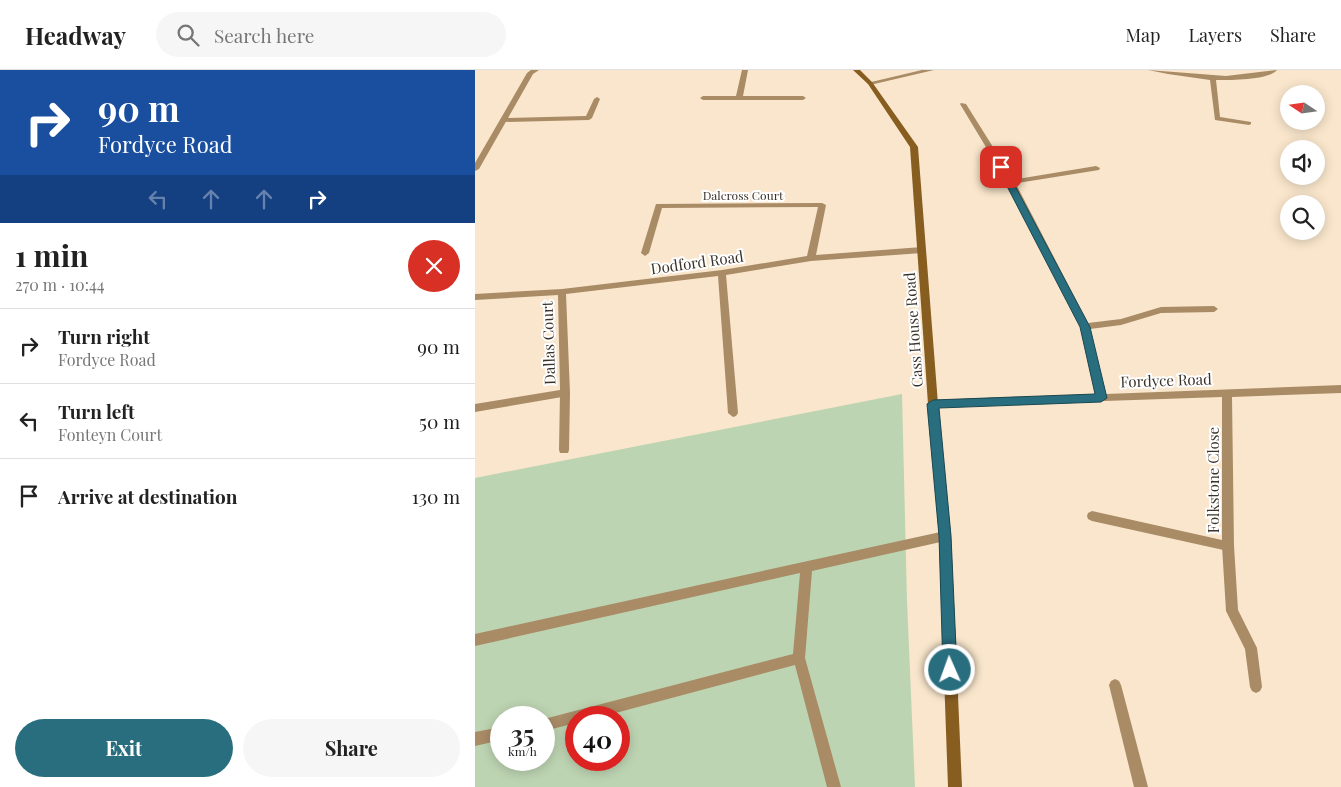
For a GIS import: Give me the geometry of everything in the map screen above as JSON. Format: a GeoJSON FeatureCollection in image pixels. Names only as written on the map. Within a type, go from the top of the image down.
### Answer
{"type":"FeatureCollection","features":[{"type":"Feature","properties":{"kind":"street"},"geometry":{"type":"LineString","coordinates":[[475,169],[530,73],[536,70]]}},
{"type":"Feature","properties":{"kind":"street"},"geometry":{"type":"LineString","coordinates":[[739,98],[745,70]]}},
{"type":"Feature","properties":{"kind":"street","name":"Cass House Road"},"geometry":{"type":"LineString","coordinates":[[855,70],[870,83],[914,147],[945,536],[955,787]]}},
{"type":"Feature","properties":{"kind":"street"},"geometry":{"type":"LineString","coordinates":[[870,83],[931,70]]}},
{"type":"Feature","properties":{"kind":"street"},"geometry":{"type":"LineString","coordinates":[[1151,70],[1213,79],[1247,78],[1274,70]]}},
{"type":"Feature","properties":{"kind":"street"},"geometry":{"type":"LineString","coordinates":[[1213,79],[1217,119],[1249,122]]}},
{"type":"Feature","properties":{"kind":"street"},"geometry":{"type":"LineString","coordinates":[[703,98],[803,98]]}},
{"type":"Feature","properties":{"kind":"street"},"geometry":{"type":"LineString","coordinates":[[503,120],[589,118],[597,99]]}},
{"type":"Feature","properties":{"kind":"street"},"geometry":{"type":"LineString","coordinates":[[963,104],[1011,182],[1085,327],[1101,398]]}},
{"type":"Feature","properties":{"kind":"street"},"geometry":{"type":"LineString","coordinates":[[1011,182],[1096,168]]}},
{"type":"Feature","properties":{"kind":"street","name":"Dalcross Court"},"geometry":{"type":"LineString","coordinates":[[645,253],[659,206],[822,205],[811,258]]}},
{"type":"Feature","properties":{"kind":"street","name":"Dodford Road"},"geometry":{"type":"LineString","coordinates":[[475,297],[562,292],[722,273],[811,258],[922,250]]}},
{"type":"Feature","properties":{"kind":"street"},"geometry":{"type":"LineString","coordinates":[[722,273],[733,413]]}},
{"type":"Feature","properties":{"kind":"street","name":"Dallas Court"},"geometry":{"type":"LineString","coordinates":[[475,408],[565,393],[562,292]]}},
{"type":"Feature","properties":{"kind":"street"},"geometry":{"type":"LineString","coordinates":[[1085,327],[1121,322],[1161,310],[1214,309]]}},
{"type":"Feature","properties":{"kind":"street","name":"Fordyce Road"},"geometry":{"type":"LineString","coordinates":[[933,404],[1341,389]]}},
{"type":"Feature","properties":{"kind":"street"},"geometry":{"type":"LineString","coordinates":[[564,450],[565,393]]}},
{"type":"Feature","properties":{"kind":"street","name":"Folkstone Close"},"geometry":{"type":"LineString","coordinates":[[1092,516],[1228,546],[1227,393]]}},
{"type":"Feature","properties":{"kind":"street"},"geometry":{"type":"LineString","coordinates":[[475,640],[945,536]]}},
{"type":"Feature","properties":{"kind":"street"},"geometry":{"type":"LineString","coordinates":[[1228,546],[1232,611],[1251,648],[1256,687]]}},
{"type":"Feature","properties":{"kind":"street"},"geometry":{"type":"LineString","coordinates":[[806,568],[799,658],[834,787]]}},
{"type":"Feature","properties":{"kind":"street"},"geometry":{"type":"LineString","coordinates":[[555,722],[799,658]]}},
{"type":"Feature","properties":{"kind":"street"},"geometry":{"type":"LineString","coordinates":[[1115,685],[1141,787]]}},
{"type":"Feature","properties":{"kind":"street"},"geometry":{"type":"LineString","coordinates":[[475,739],[490,736]]}},
{"type":"Feature","properties":{"kind":"green space"},"geometry":{"type":"Polygon","coordinates":[[[902,394],[907,601],[915,787],[475,787],[475,478],[902,394]]]}},
{"type":"Feature","properties":{"kind":"route"},"geometry":{"type":"LineString","coordinates":[[950,670],[945,536],[933,404],[1101,398],[1085,327],[1011,182],[1001,167]]}}]}
